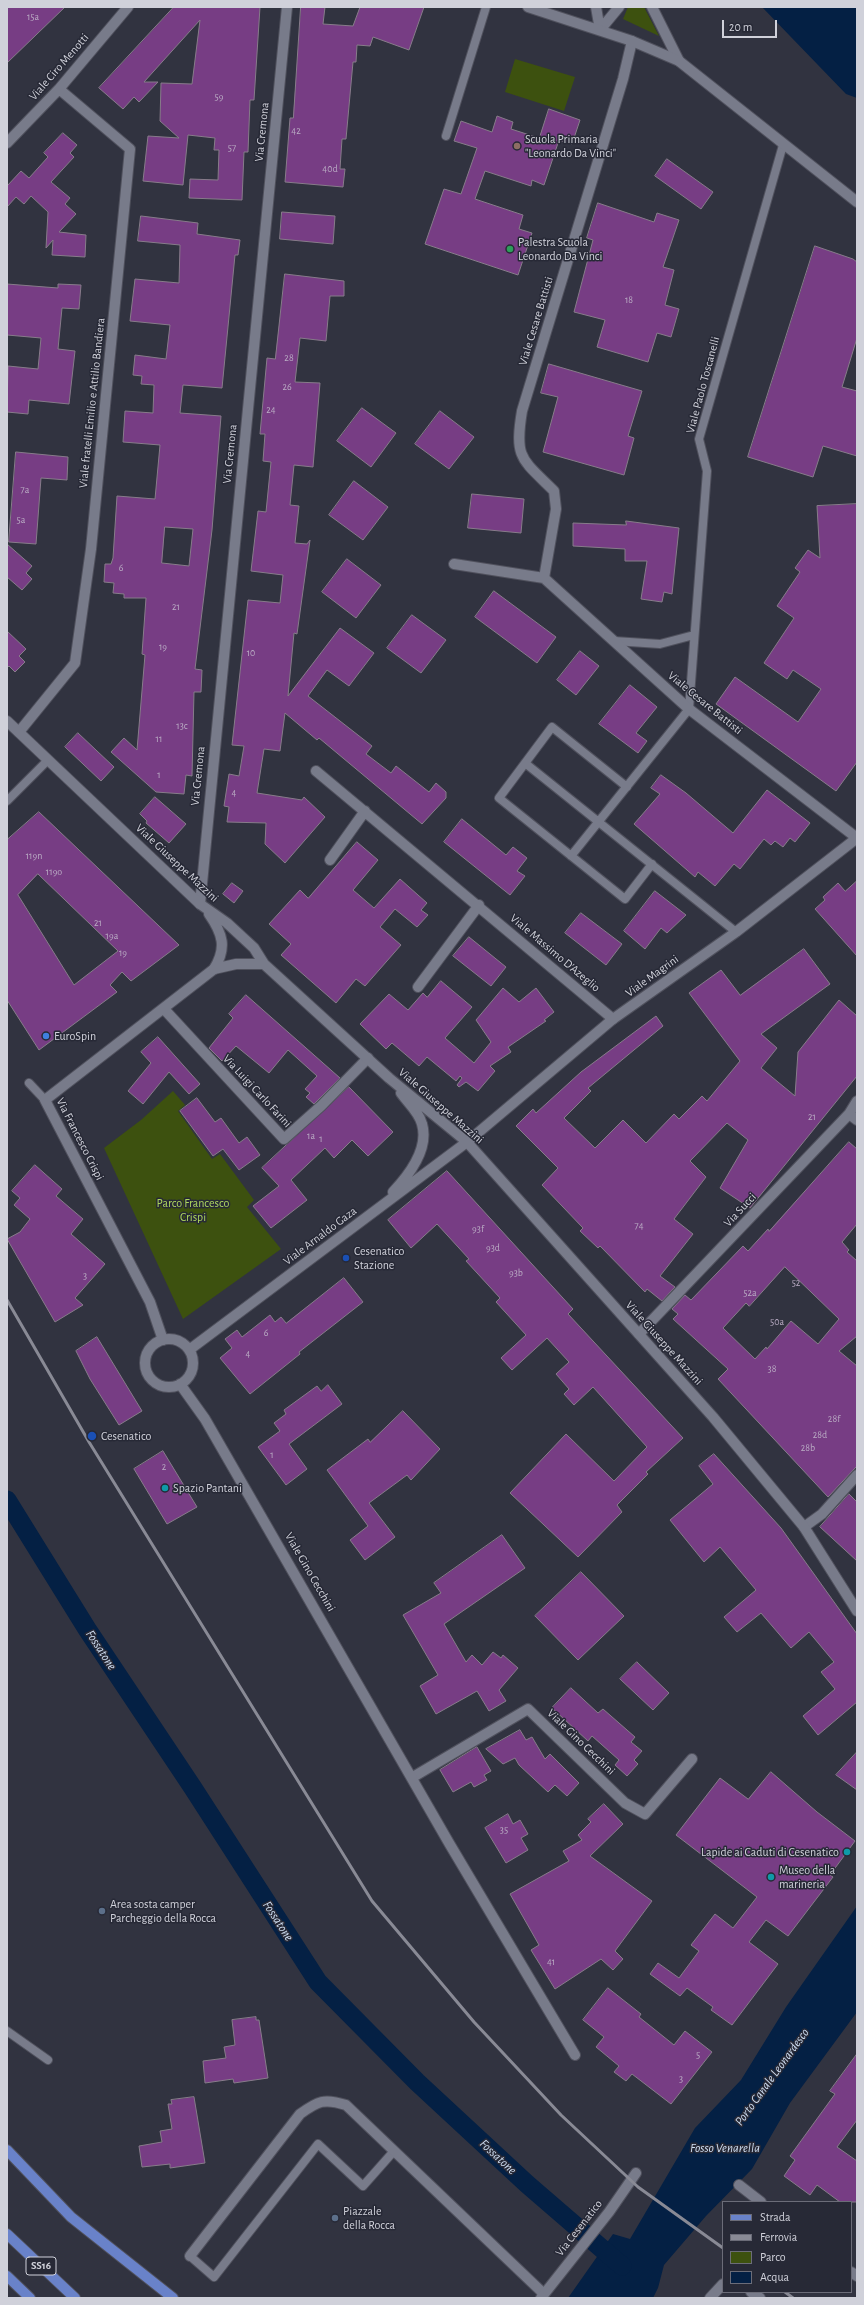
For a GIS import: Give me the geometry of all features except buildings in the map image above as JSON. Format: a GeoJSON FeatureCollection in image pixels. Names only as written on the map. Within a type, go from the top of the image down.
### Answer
{"type":"FeatureCollection","features":[{"type":"Feature","properties":{"kind":"main road"},"geometry":{"type":"LineString","coordinates":[[7,2150],[71,2217],[173,2298]]}},
{"type":"Feature","properties":{"kind":"main road","name":"SS16"},"geometry":{"type":"LineString","coordinates":[[7,2234],[75,2298]]}},
{"type":"Feature","properties":{"kind":"main road"},"geometry":{"type":"LineString","coordinates":[[7,2276],[30,2298]]}},
{"type":"Feature","properties":{"kind":"street","name":"Viale Ciro Menotti"},"geometry":{"type":"LineString","coordinates":[[7,143],[59,89],[128,7]]}},
{"type":"Feature","properties":{"kind":"street","name":"Via Cremona"},"geometry":{"type":"LineString","coordinates":[[203,906],[287,7]]}},
{"type":"Feature","properties":{"kind":"street"},"geometry":{"type":"LineString","coordinates":[[528,7],[632,41],[679,61],[783,145],[857,202]]}},
{"type":"Feature","properties":{"kind":"street"},"geometry":{"type":"LineString","coordinates":[[596,7],[600,30]]}},
{"type":"Feature","properties":{"kind":"street"},"geometry":{"type":"LineString","coordinates":[[600,30],[619,7]]}},
{"type":"Feature","properties":{"kind":"street"},"geometry":{"type":"LineString","coordinates":[[652,7],[679,61]]}},
{"type":"Feature","properties":{"kind":"street","name":"Viale Cesare Battisti"},"geometry":{"type":"LineString","coordinates":[[632,41],[622,79],[522,411],[518,434],[522,459],[554,491],[556,509],[544,578],[689,709],[857,838]]}},
{"type":"Feature","properties":{"kind":"street","name":"Viale fratelli Emilio e Attilio Bandiera"},"geometry":{"type":"LineString","coordinates":[[19,732],[75,663],[91,549],[130,149],[59,89]]}},
{"type":"Feature","properties":{"kind":"street"},"geometry":{"type":"LineString","coordinates":[[454,564],[544,578]]}},
{"type":"Feature","properties":{"kind":"street","name":"Viale Giuseppe Mazzini"},"geometry":{"type":"LineString","coordinates":[[7,721],[203,906],[227,923],[254,948],[264,964],[389,1078],[467,1142],[713,1417],[804,1526],[857,1610]]}},
{"type":"Feature","properties":{"kind":"street","name":"Viale Massimo D'Azeglio"},"geometry":{"type":"LineString","coordinates":[[316,771],[479,906],[613,1020]]}},
{"type":"Feature","properties":{"kind":"street"},"geometry":{"type":"LineString","coordinates":[[330,860],[365,811]]}},
{"type":"Feature","properties":{"kind":"street","name":"Viale Magrini"},"geometry":{"type":"LineString","coordinates":[[467,1142],[613,1020],[736,932],[857,838]]}},
{"type":"Feature","properties":{"kind":"street","name":"Via Francesco Crispi"},"geometry":{"type":"LineString","coordinates":[[163,1340],[150,1302],[45,1100],[214,969],[221,957],[223,946],[216,924],[203,906]]}},
{"type":"Feature","properties":{"kind":"street"},"geometry":{"type":"LineString","coordinates":[[418,987],[479,906]]}},
{"type":"Feature","properties":{"kind":"street","name":"Via Francesco Crispi"},"geometry":{"type":"LineString","coordinates":[[214,969],[236,964],[264,964]]}},
{"type":"Feature","properties":{"kind":"street","name":"Via Luigi Carlo Farini"},"geometry":{"type":"LineString","coordinates":[[164,1009],[284,1139],[321,1106],[368,1058]]}},
{"type":"Feature","properties":{"kind":"street"},"geometry":{"type":"LineString","coordinates":[[379,1208],[401,1184],[417,1157],[424,1134],[418,1114],[389,1078]]}},
{"type":"Feature","properties":{"kind":"street","name":"Via Succi"},"geometry":{"type":"LineString","coordinates":[[639,1334],[853,1117],[857,1101]]}},
{"type":"Feature","properties":{"kind":"street","name":"Viale Arnaldo Gaza"},"geometry":{"type":"LineString","coordinates":[[189,1350],[467,1142]]}},
{"type":"Feature","properties":{"kind":"street"},"geometry":{"type":"LineString","coordinates":[[163,1340],[178,1341],[189,1350],[192,1357],[191,1373],[180,1384],[172,1386],[157,1383],[147,1371],[146,1356],[156,1343],[163,1340]]}},
{"type":"Feature","properties":{"kind":"street","name":"Viale Gino Cecchini"},"geometry":{"type":"LineString","coordinates":[[180,1384],[205,1419],[574,2055]]}},
{"type":"Feature","properties":{"kind":"street"},"geometry":{"type":"LineString","coordinates":[[804,1526],[822,1514],[857,1475]]}},
{"type":"Feature","properties":{"kind":"street","name":"Viale Gino Cecchini"},"geometry":{"type":"LineString","coordinates":[[413,1777],[528,1709],[625,1803],[645,1814],[692,1759]]}},
{"type":"Feature","properties":{"kind":"street"},"geometry":{"type":"LineString","coordinates":[[190,2256],[300,2114],[316,2102],[331,2100],[346,2105],[543,2296]]}},
{"type":"Feature","properties":{"kind":"street","name":"Via Cesenatico"},"geometry":{"type":"LineString","coordinates":[[543,2296],[609,2212],[636,2173]]}},
{"type":"Feature","properties":{"kind":"street"},"geometry":{"type":"LineString","coordinates":[[739,2185],[760,2201]]}},
{"type":"Feature","properties":{"kind":"street"},"geometry":{"type":"LineString","coordinates":[[710,2298],[722,2285]]}},
{"type":"Feature","properties":{"kind":"lane"},"geometry":{"type":"LineString","coordinates":[[446,136],[486,7]]}},
{"type":"Feature","properties":{"kind":"lane","name":"Viale Paolo Toscanelli"},"geometry":{"type":"LineString","coordinates":[[689,709],[706,471],[699,439],[783,145]]}},
{"type":"Feature","properties":{"kind":"lane"},"geometry":{"type":"LineString","coordinates":[[614,641],[660,644],[694,636]]}},
{"type":"Feature","properties":{"kind":"lane"},"geometry":{"type":"LineString","coordinates":[[571,856],[689,709]]}},
{"type":"Feature","properties":{"kind":"lane"},"geometry":{"type":"LineString","coordinates":[[627,787],[552,727],[499,798],[625,899],[652,864]]}},
{"type":"Feature","properties":{"kind":"lane"},"geometry":{"type":"LineString","coordinates":[[7,801],[48,760]]}},
{"type":"Feature","properties":{"kind":"lane"},"geometry":{"type":"LineString","coordinates":[[525,763],[736,932]]}},
{"type":"Feature","properties":{"kind":"lane"},"geometry":{"type":"LineString","coordinates":[[29,1083],[45,1100]]}},
{"type":"Feature","properties":{"kind":"lane"},"geometry":{"type":"LineString","coordinates":[[7,2031],[48,2060]]}},
{"type":"Feature","properties":{"kind":"lane"},"geometry":{"type":"LineString","coordinates":[[190,2256],[214,2277],[318,2144],[363,2186],[394,2151]]}},
{"type":"Feature","properties":{"kind":"green space"},"geometry":{"type":"Polygon","coordinates":[[[628,7],[644,7],[659,36],[623,19],[628,7]]]}},
{"type":"Feature","properties":{"kind":"green space"},"geometry":{"type":"Polygon","coordinates":[[[515,59],[575,77],[564,111],[505,92],[515,59]]]}},
{"type":"Feature","properties":{"kind":"green space","name":"Parco Francesco Crispi"},"geometry":{"type":"Polygon","coordinates":[[[173,1091],[185,1105],[178,1111],[212,1159],[220,1154],[254,1200],[247,1207],[281,1249],[183,1319],[104,1148],[141,1120],[173,1091]]]}},
{"type":"Feature","properties":{"kind":"water"},"geometry":{"type":"Polygon","coordinates":[[[762,7],[857,7],[857,98],[846,94],[762,7]]]}},
{"type":"Feature","properties":{"kind":"water","name":"Fosso Venarella"},"geometry":{"type":"Polygon","coordinates":[[[857,1906],[857,2012],[790,2103],[752,2169],[706,2216],[664,2265],[658,2288],[653,2298],[568,2298],[613,2234],[630,2239],[695,2128],[741,2080],[786,2007],[857,1906]]]}},
{"type":"Feature","properties":{"kind":"waterway","name":"Fossatone"},"geometry":{"type":"LineString","coordinates":[[7,1500],[87,1629],[193,1788],[318,1982],[417,2082],[527,2184],[622,2266]]}},
{"type":"Feature","properties":{"kind":"railway"},"geometry":{"type":"LineString","coordinates":[[7,1300],[89,1442],[372,1901],[474,2022],[561,2115],[638,2187],[722,2247]]}},
{"type":"Feature","properties":{"kind":"railway"},"geometry":{"type":"LineString","coordinates":[[786,2293],[793,2298]]}},
{"type":"Feature","properties":{"kind":"place","name":"Scuola Primaria \"Leonardo Da Vinci\""},"geometry":{"type":"Point","coordinates":[517,146]}},
{"type":"Feature","properties":{"kind":"place","name":"Palestra Scuola Leonardo Da Vinci"},"geometry":{"type":"Point","coordinates":[510,249]}},
{"type":"Feature","properties":{"kind":"place","name":"EuroSpin"},"geometry":{"type":"Point","coordinates":[46,1036]}},
{"type":"Feature","properties":{"kind":"place","name":"Cesenatico Stazione"},"geometry":{"type":"Point","coordinates":[346,1258]}},
{"type":"Feature","properties":{"kind":"place","name":"Cesenatico"},"geometry":{"type":"Point","coordinates":[92,1436]}},
{"type":"Feature","properties":{"kind":"place","name":"Spazio Pantani"},"geometry":{"type":"Point","coordinates":[165,1488]}},
{"type":"Feature","properties":{"kind":"place","name":"Lapide ai Caduti di Cesenatico"},"geometry":{"type":"Point","coordinates":[847,1852]}},
{"type":"Feature","properties":{"kind":"place","name":"Museo della marineria"},"geometry":{"type":"Point","coordinates":[771,1877]}},
{"type":"Feature","properties":{"kind":"place","name":"Area sosta camper Parcheggio della Rocca"},"geometry":{"type":"Point","coordinates":[102,1911]}},
{"type":"Feature","properties":{"kind":"place","name":"Piazzale della Rocca"},"geometry":{"type":"Point","coordinates":[335,2218]}},
{"type":"Feature","properties":{"kind":"water label","name":"Porto Canale Leonardesco"},"geometry":{"type":"Point","coordinates":[772,2077]}}]}
